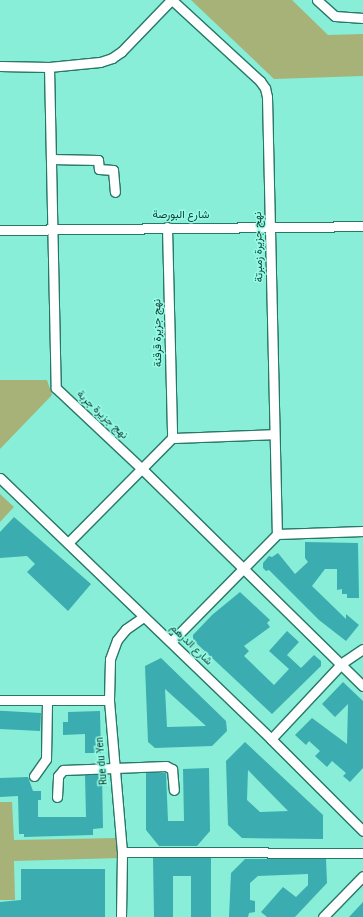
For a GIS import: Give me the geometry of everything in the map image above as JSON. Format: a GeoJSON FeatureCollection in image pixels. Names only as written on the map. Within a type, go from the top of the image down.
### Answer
{"type":"FeatureCollection","features":[{"type":"Feature","properties":{"kind":"street"},"geometry":{"type":"LineString","coordinates":[[0,66],[49,66],[100,62],[112,58],[121,52],[172,0]]}},
{"type":"Feature","properties":{"kind":"street","name":"نهج جزيرة زمبرتة"},"geometry":{"type":"LineString","coordinates":[[172,0],[265,88],[271,227],[277,534]]}},
{"type":"Feature","properties":{"kind":"street"},"geometry":{"type":"LineString","coordinates":[[317,0],[335,16],[363,18]]}},
{"type":"Feature","properties":{"kind":"street","name":"نهج جزيرة جربة"},"geometry":{"type":"LineString","coordinates":[[49,66],[56,388],[141,468],[244,570],[342,663],[362,685]]}},
{"type":"Feature","properties":{"kind":"street"},"geometry":{"type":"LineString","coordinates":[[51,159],[98,160],[99,169],[113,170],[115,192]]}},
{"type":"Feature","properties":{"kind":"street","name":"شارع البورصة"},"geometry":{"type":"LineString","coordinates":[[0,230],[363,226]]}},
{"type":"Feature","properties":{"kind":"street","name":"نهج جزيرة قرقنة"},"geometry":{"type":"LineString","coordinates":[[167,227],[172,438]]}},
{"type":"Feature","properties":{"kind":"street"},"geometry":{"type":"LineString","coordinates":[[68,543],[172,438],[274,434]]}},
{"type":"Feature","properties":{"kind":"street","name":"شارع الدرهم"},"geometry":{"type":"LineString","coordinates":[[0,478],[271,739],[363,831]]}},
{"type":"Feature","properties":{"kind":"street"},"geometry":{"type":"LineString","coordinates":[[171,642],[244,570],[277,534],[363,531]]}},
{"type":"Feature","properties":{"kind":"street","name":"Rue du Yen"},"geometry":{"type":"LineString","coordinates":[[120,917],[122,852],[109,700],[110,660],[117,640],[126,629],[143,617]]}},
{"type":"Feature","properties":{"kind":"street"},"geometry":{"type":"LineString","coordinates":[[271,739],[342,663],[363,649]]}},
{"type":"Feature","properties":{"kind":"street"},"geometry":{"type":"LineString","coordinates":[[0,700],[109,700]]}},
{"type":"Feature","properties":{"kind":"street"},"geometry":{"type":"LineString","coordinates":[[34,776],[44,765],[46,759],[47,700]]}},
{"type":"Feature","properties":{"kind":"street"},"geometry":{"type":"LineString","coordinates":[[57,797],[58,776],[64,770],[170,767],[174,790]]}},
{"type":"Feature","properties":{"kind":"street"},"geometry":{"type":"LineString","coordinates":[[122,852],[363,853]]}},
{"type":"Feature","properties":{"kind":"street"},"geometry":{"type":"LineString","coordinates":[[323,917],[363,876]]}},
{"type":"Feature","properties":{"kind":"green space"},"geometry":{"type":"Polygon","coordinates":[[[191,0],[292,0],[328,35],[363,34],[363,76],[274,79],[191,0]]]}},
{"type":"Feature","properties":{"kind":"green space"},"geometry":{"type":"Polygon","coordinates":[[[0,380],[47,380],[52,395],[0,449],[0,380]]]}},
{"type":"Feature","properties":{"kind":"green space"},"geometry":{"type":"Polygon","coordinates":[[[0,494],[14,507],[0,522],[0,494]]]}},
{"type":"Feature","properties":{"kind":"green space"},"geometry":{"type":"Polygon","coordinates":[[[0,802],[12,802],[14,840],[119,838],[120,858],[14,861],[15,900],[0,900],[0,802]]]}},
{"type":"Feature","properties":{"kind":"building"},"geometry":{"type":"Polygon","coordinates":[[[14,517],[91,584],[68,611],[27,572],[35,564],[27,556],[0,558],[0,532],[14,517]]]}},
{"type":"Feature","properties":{"kind":"building"},"geometry":{"type":"Polygon","coordinates":[[[305,542],[358,543],[359,598],[347,598],[347,594],[342,594],[342,589],[337,590],[337,569],[325,569],[312,586],[346,619],[346,614],[359,625],[346,641],[319,620],[269,570],[266,571],[263,568],[263,563],[269,556],[272,557],[278,553],[295,574],[308,562],[305,558],[305,542]]]}},
{"type":"Feature","properties":{"kind":"building"},"geometry":{"type":"Polygon","coordinates":[[[240,592],[270,620],[267,623],[270,627],[244,646],[249,651],[244,656],[274,685],[289,669],[269,651],[287,631],[299,642],[287,655],[301,668],[314,655],[321,661],[321,666],[272,714],[193,640],[193,635],[212,615],[240,592]]]}},
{"type":"Feature","properties":{"kind":"building"},"geometry":{"type":"Polygon","coordinates":[[[161,658],[226,721],[227,731],[212,746],[155,748],[148,742],[145,666],[161,658]],[[165,689],[167,727],[206,726],[165,689]]]}},
{"type":"Feature","properties":{"kind":"building"},"geometry":{"type":"Polygon","coordinates":[[[343,682],[363,701],[363,768],[350,782],[343,776],[346,773],[332,761],[327,767],[315,756],[320,751],[309,741],[306,745],[295,735],[312,718],[347,744],[348,704],[335,717],[322,704],[343,682]]]}},
{"type":"Feature","properties":{"kind":"building"},"geometry":{"type":"Polygon","coordinates":[[[0,711],[41,713],[40,731],[0,729],[0,711]]]}},
{"type":"Feature","properties":{"kind":"building"},"geometry":{"type":"Polygon","coordinates":[[[100,711],[101,753],[85,753],[85,734],[63,735],[63,722],[68,722],[68,712],[100,711]]]}},
{"type":"Feature","properties":{"kind":"building"},"geometry":{"type":"Polygon","coordinates":[[[245,742],[323,815],[323,839],[242,838],[228,825],[226,761],[245,742]],[[248,770],[247,800],[260,812],[288,811],[248,770]]]}},
{"type":"Feature","properties":{"kind":"building"},"geometry":{"type":"Polygon","coordinates":[[[209,768],[210,831],[197,846],[159,846],[146,830],[146,773],[166,773],[168,821],[184,821],[183,769],[209,768]]]}},
{"type":"Feature","properties":{"kind":"building"},"geometry":{"type":"Polygon","coordinates":[[[102,774],[103,828],[93,829],[93,835],[24,837],[24,834],[19,834],[18,796],[0,797],[0,778],[28,777],[33,791],[41,791],[41,800],[38,800],[38,817],[86,817],[85,775],[102,774]]]}},
{"type":"Feature","properties":{"kind":"building"},"geometry":{"type":"Polygon","coordinates":[[[153,858],[211,858],[211,917],[191,917],[191,876],[173,876],[173,917],[154,917],[153,858]]]}},
{"type":"Feature","properties":{"kind":"building"},"geometry":{"type":"Polygon","coordinates":[[[245,859],[326,859],[327,883],[295,917],[267,917],[261,912],[283,887],[296,897],[308,885],[308,874],[258,876],[250,883],[250,900],[255,901],[255,912],[249,913],[248,917],[229,917],[231,873],[245,859]]]}},
{"type":"Feature","properties":{"kind":"building"},"geometry":{"type":"Polygon","coordinates":[[[21,869],[105,869],[105,917],[0,917],[0,902],[21,900],[21,869]]]}},
{"type":"Feature","properties":{"kind":"building"},"geometry":{"type":"Polygon","coordinates":[[[363,902],[363,917],[349,917],[363,902]]]}}]}
